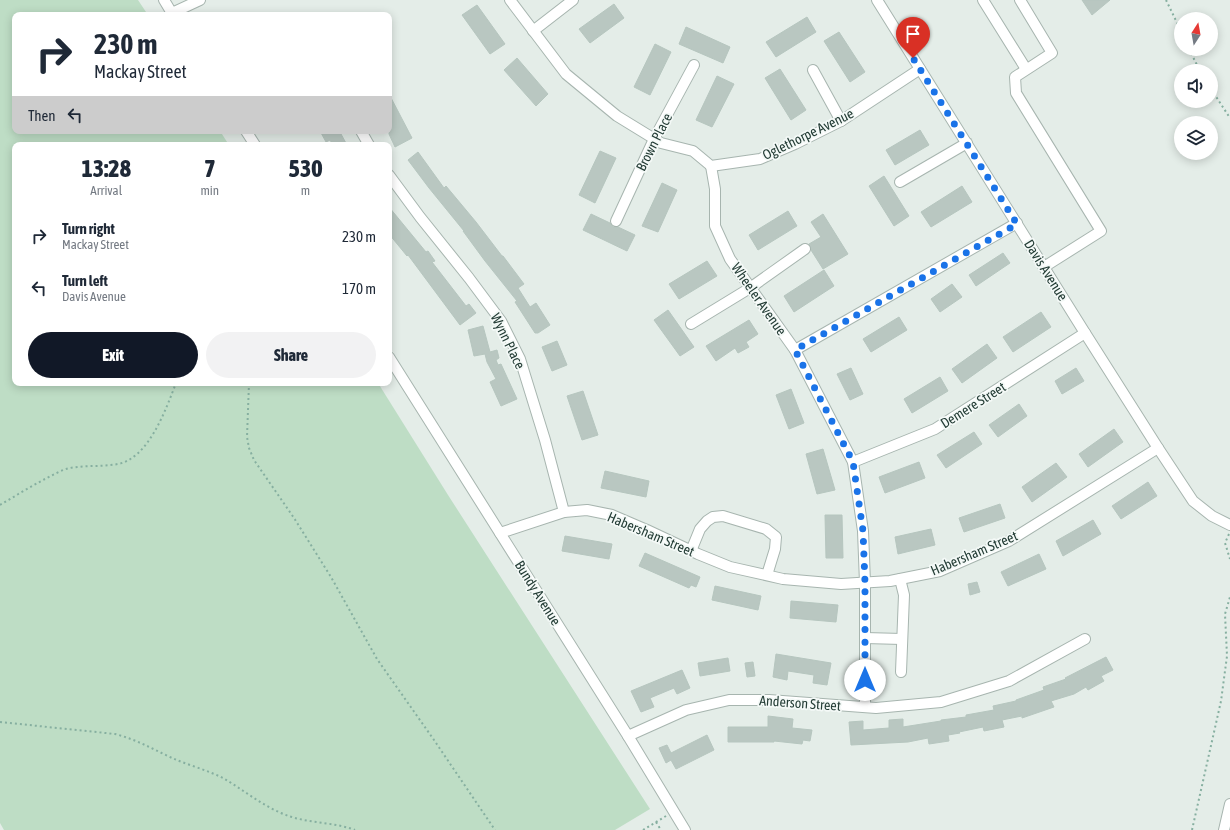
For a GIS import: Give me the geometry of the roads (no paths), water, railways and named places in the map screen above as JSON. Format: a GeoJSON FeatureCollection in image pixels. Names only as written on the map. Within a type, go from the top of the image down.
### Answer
{"type":"FeatureCollection","features":[{"type":"Feature","properties":{"kind":"street"},"geometry":{"type":"LineString","coordinates":[[164,0],[172,12]]}},
{"type":"Feature","properties":{"kind":"street"},"geometry":{"type":"LineString","coordinates":[[177,12],[200,0]]}},
{"type":"Feature","properties":{"kind":"street"},"geometry":{"type":"LineString","coordinates":[[510,0],[566,74],[617,116],[661,143],[693,151],[711,166]]}},
{"type":"Feature","properties":{"kind":"street"},"geometry":{"type":"LineString","coordinates":[[533,31],[573,0]]}},
{"type":"Feature","properties":{"kind":"street","name":"Davis Avenue"},"geometry":{"type":"LineString","coordinates":[[877,0],[1085,333],[1193,501],[1212,516],[1230,525]]}},
{"type":"Feature","properties":{"kind":"street"},"geometry":{"type":"LineString","coordinates":[[983,0],[1026,69]]}},
{"type":"Feature","properties":{"kind":"street"},"geometry":{"type":"LineString","coordinates":[[1020,0],[1052,52],[1015,77],[1016,92],[1101,231],[1044,267]]}},
{"type":"Feature","properties":{"kind":"street","name":"Brown Place"},"geometry":{"type":"LineString","coordinates":[[616,220],[654,139],[694,65]]}},
{"type":"Feature","properties":{"kind":"street","name":"Oglethorpe Avenue"},"geometry":{"type":"LineString","coordinates":[[711,166],[760,159],[795,144],[841,121],[920,69]]}},
{"type":"Feature","properties":{"kind":"street"},"geometry":{"type":"LineString","coordinates":[[813,70],[841,121]]}},
{"type":"Feature","properties":{"kind":"street"},"geometry":{"type":"LineString","coordinates":[[900,182],[967,143]]}},
{"type":"Feature","properties":{"kind":"street","name":"Wheeler Avenue"},"geometry":{"type":"LineString","coordinates":[[711,166],[715,189],[715,226],[730,259],[795,350],[853,462],[863,531],[865,583],[865,707]]}},
{"type":"Feature","properties":{"kind":"street","name":"Wynn Place"},"geometry":{"type":"LineString","coordinates":[[392,179],[501,321],[520,359],[546,440],[564,512]]}},
{"type":"Feature","properties":{"kind":"street"},"geometry":{"type":"LineString","coordinates":[[795,350],[1017,224]]}},
{"type":"Feature","properties":{"kind":"street"},"geometry":{"type":"LineString","coordinates":[[691,324],[750,288],[805,249]]}},
{"type":"Feature","properties":{"kind":"street","name":"Demere Street"},"geometry":{"type":"LineString","coordinates":[[853,462],[935,429],[1085,333]]}},
{"type":"Feature","properties":{"kind":"street","name":"Bundy Avenue"},"geometry":{"type":"LineString","coordinates":[[392,362],[628,736],[685,830]]}},
{"type":"Feature","properties":{"kind":"street","name":"Habersham Street"},"geometry":{"type":"LineString","coordinates":[[500,533],[564,512],[587,510],[612,515],[691,551],[730,566],[783,580],[841,584],[890,581],[940,571],[1009,541],[1158,448]]}},
{"type":"Feature","properties":{"kind":"street"},"geometry":{"type":"LineString","coordinates":[[691,551],[700,529],[712,517],[723,516],[766,529],[776,537],[775,549],[767,576]]}},
{"type":"Feature","properties":{"kind":"street"},"geometry":{"type":"LineString","coordinates":[[900,579],[904,595],[901,672]]}},
{"type":"Feature","properties":{"kind":"street"},"geometry":{"type":"LineString","coordinates":[[865,638],[902,639]]}},
{"type":"Feature","properties":{"kind":"street","name":"Anderson Street"},"geometry":{"type":"LineString","coordinates":[[628,736],[686,710],[729,700],[769,700],[876,708],[941,702],[1008,681],[1085,639]]}},
{"type":"Feature","properties":{"kind":"street"},"geometry":{"type":"LineString","coordinates":[[1224,830],[1230,804]]}}]}
